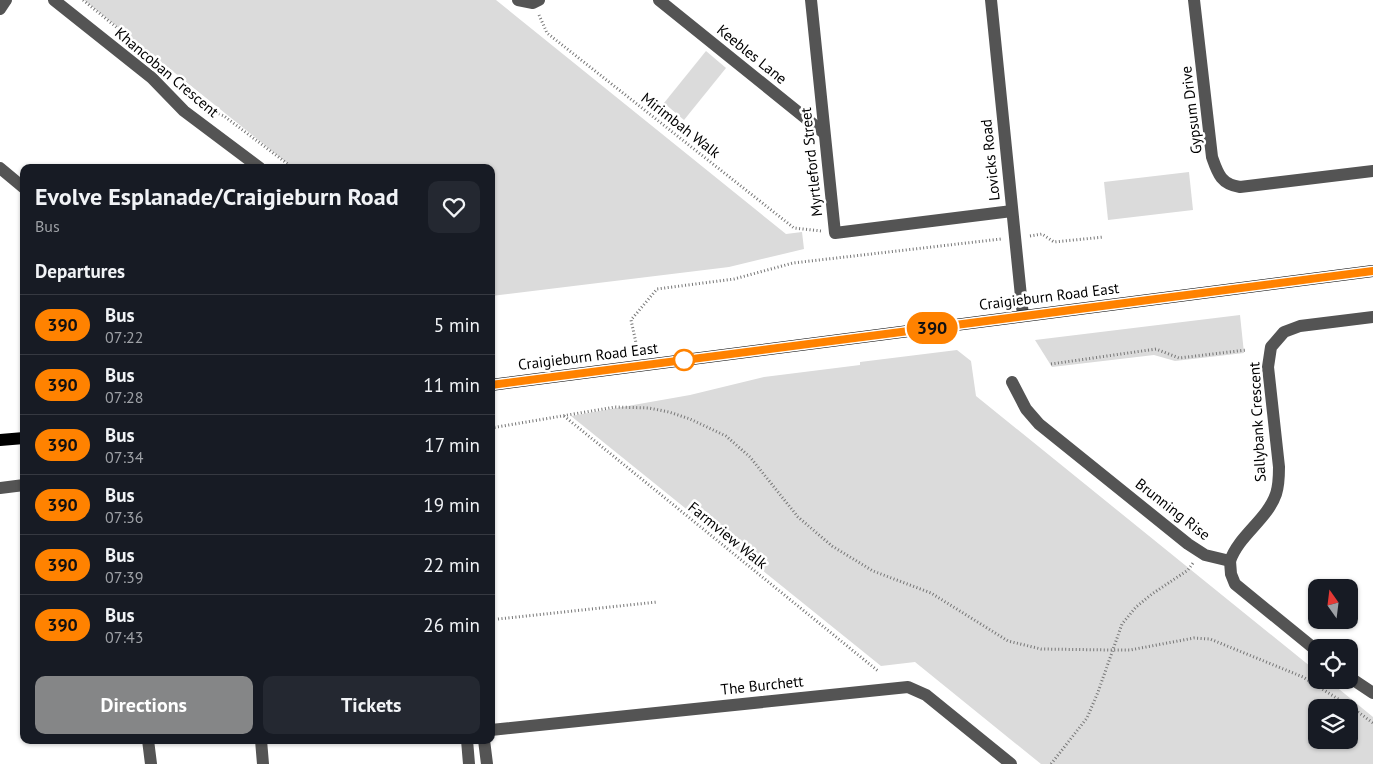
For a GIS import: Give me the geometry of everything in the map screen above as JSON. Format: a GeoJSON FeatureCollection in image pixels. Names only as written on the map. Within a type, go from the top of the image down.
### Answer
{"type":"FeatureCollection","features":[{"type":"Feature","properties":{"kind":"main road","name":"Craigieburn Road East"},"geometry":{"type":"LineString","coordinates":[[495,384],[1373,271]]}},
{"type":"Feature","properties":{"kind":"main road"},"geometry":{"type":"LineString","coordinates":[[0,440],[20,438]]}},
{"type":"Feature","properties":{"kind":"street"},"geometry":{"type":"LineString","coordinates":[[0,9],[6,0]]}},
{"type":"Feature","properties":{"kind":"street","name":"Khancoban Crescent"},"geometry":{"type":"LineString","coordinates":[[54,0],[152,78],[184,111],[255,164]]}},
{"type":"Feature","properties":{"kind":"street"},"geometry":{"type":"LineString","coordinates":[[518,0],[536,2]]}},
{"type":"Feature","properties":{"kind":"street","name":"Keebles Lane"},"geometry":{"type":"LineString","coordinates":[[659,0],[824,133]]}},
{"type":"Feature","properties":{"kind":"street","name":"Myrtleford Street"},"geometry":{"type":"LineString","coordinates":[[811,0],[836,233],[1012,211]]}},
{"type":"Feature","properties":{"kind":"street","name":"Lovicks Road"},"geometry":{"type":"LineString","coordinates":[[991,0],[1023,316]]}},
{"type":"Feature","properties":{"kind":"street","name":"Gypsum Drive"},"geometry":{"type":"LineString","coordinates":[[1194,0],[1212,157],[1217,171],[1224,182],[1231,186],[1240,187],[1373,171]]}},
{"type":"Feature","properties":{"kind":"street"},"geometry":{"type":"LineString","coordinates":[[0,168],[20,185]]}},
{"type":"Feature","properties":{"kind":"street","name":"Sallybank Crescent"},"geometry":{"type":"LineString","coordinates":[[1230,562],[1239,544],[1270,506],[1276,494],[1279,481],[1268,366],[1271,347],[1284,332],[1300,326],[1373,317]]}},
{"type":"Feature","properties":{"kind":"street","name":"Brunning Rise"},"geometry":{"type":"LineString","coordinates":[[1012,382],[1026,409],[1040,424],[1188,544],[1214,558],[1230,562]]}},
{"type":"Feature","properties":{"kind":"street"},"geometry":{"type":"LineString","coordinates":[[0,488],[20,486]]}},
{"type":"Feature","properties":{"kind":"street"},"geometry":{"type":"LineString","coordinates":[[1230,562],[1231,574],[1235,584],[1308,643]]}},
{"type":"Feature","properties":{"kind":"street"},"geometry":{"type":"LineString","coordinates":[[1358,683],[1373,693]]}},
{"type":"Feature","properties":{"kind":"street","name":"The Burchett"},"geometry":{"type":"LineString","coordinates":[[495,730],[908,687],[926,695],[1011,764]]}},
{"type":"Feature","properties":{"kind":"street"},"geometry":{"type":"LineString","coordinates":[[148,744],[151,764]]}},
{"type":"Feature","properties":{"kind":"street"},"geometry":{"type":"LineString","coordinates":[[260,744],[263,764]]}},
{"type":"Feature","properties":{"kind":"street"},"geometry":{"type":"LineString","coordinates":[[466,744],[469,764]]}},
{"type":"Feature","properties":{"kind":"street"},"geometry":{"type":"LineString","coordinates":[[484,744],[487,764]]}},
{"type":"Feature","properties":{"kind":"path"},"geometry":{"type":"LineString","coordinates":[[83,0],[150,55]]}},
{"type":"Feature","properties":{"kind":"path","name":"Mirimbah Walk"},"geometry":{"type":"LineString","coordinates":[[536,2],[548,33],[794,228],[836,233]]}},
{"type":"Feature","properties":{"kind":"path"},"geometry":{"type":"LineString","coordinates":[[199,105],[224,116],[288,164]]}},
{"type":"Feature","properties":{"kind":"path"},"geometry":{"type":"LineString","coordinates":[[641,366],[632,320],[657,289],[734,279],[793,263],[1042,234],[1054,242],[1104,236]]}},
{"type":"Feature","properties":{"kind":"path"},"geometry":{"type":"LineString","coordinates":[[1051,364],[1156,350],[1179,358],[1246,350]]}},
{"type":"Feature","properties":{"kind":"path"},"geometry":{"type":"LineString","coordinates":[[495,427],[615,407],[649,408],[690,418],[726,436],[738,445],[798,517],[832,546],[873,571],[930,593],[1008,641],[1041,649],[1130,650],[1194,638],[1210,639],[1303,677],[1373,723]]}},
{"type":"Feature","properties":{"kind":"path","name":"Farmview Walk"},"geometry":{"type":"LineString","coordinates":[[563,416],[878,671]]}},
{"type":"Feature","properties":{"kind":"path"},"geometry":{"type":"LineString","coordinates":[[1051,764],[1087,718],[1122,624],[1136,607],[1188,570],[1201,552]]}},
{"type":"Feature","properties":{"kind":"path"},"geometry":{"type":"LineString","coordinates":[[498,619],[657,602]]}},
{"type":"Feature","properties":{"kind":"shaded area"},"geometry":{"type":"Polygon","coordinates":[[[84,0],[496,0],[786,234],[802,232],[804,249],[729,267],[495,296],[495,164],[288,164],[84,0]]]}},
{"type":"Feature","properties":{"kind":"shaded area"},"geometry":{"type":"Polygon","coordinates":[[[706,51],[726,68],[684,120],[664,103],[706,51]]]}},
{"type":"Feature","properties":{"kind":"shaded area"},"geometry":{"type":"Polygon","coordinates":[[[1189,172],[1193,210],[1108,220],[1104,182],[1189,172]]]}},
{"type":"Feature","properties":{"kind":"shaded area"},"geometry":{"type":"Polygon","coordinates":[[[1240,315],[1244,353],[1175,361],[1154,355],[1052,367],[1035,340],[1240,315]]]}},
{"type":"Feature","properties":{"kind":"shaded area"},"geometry":{"type":"Polygon","coordinates":[[[957,350],[971,361],[976,396],[1308,665],[1308,689],[1339,689],[1351,699],[1308,699],[1308,749],[1358,749],[1358,705],[1373,717],[1373,764],[1041,764],[915,662],[881,666],[571,416],[690,395],[764,377],[860,365],[860,362],[957,350]]]}},
{"type":"Feature","properties":{"kind":"bus line","name":"390"},"geometry":{"type":"LineString","coordinates":[[495,384],[1373,271]]}}]}
